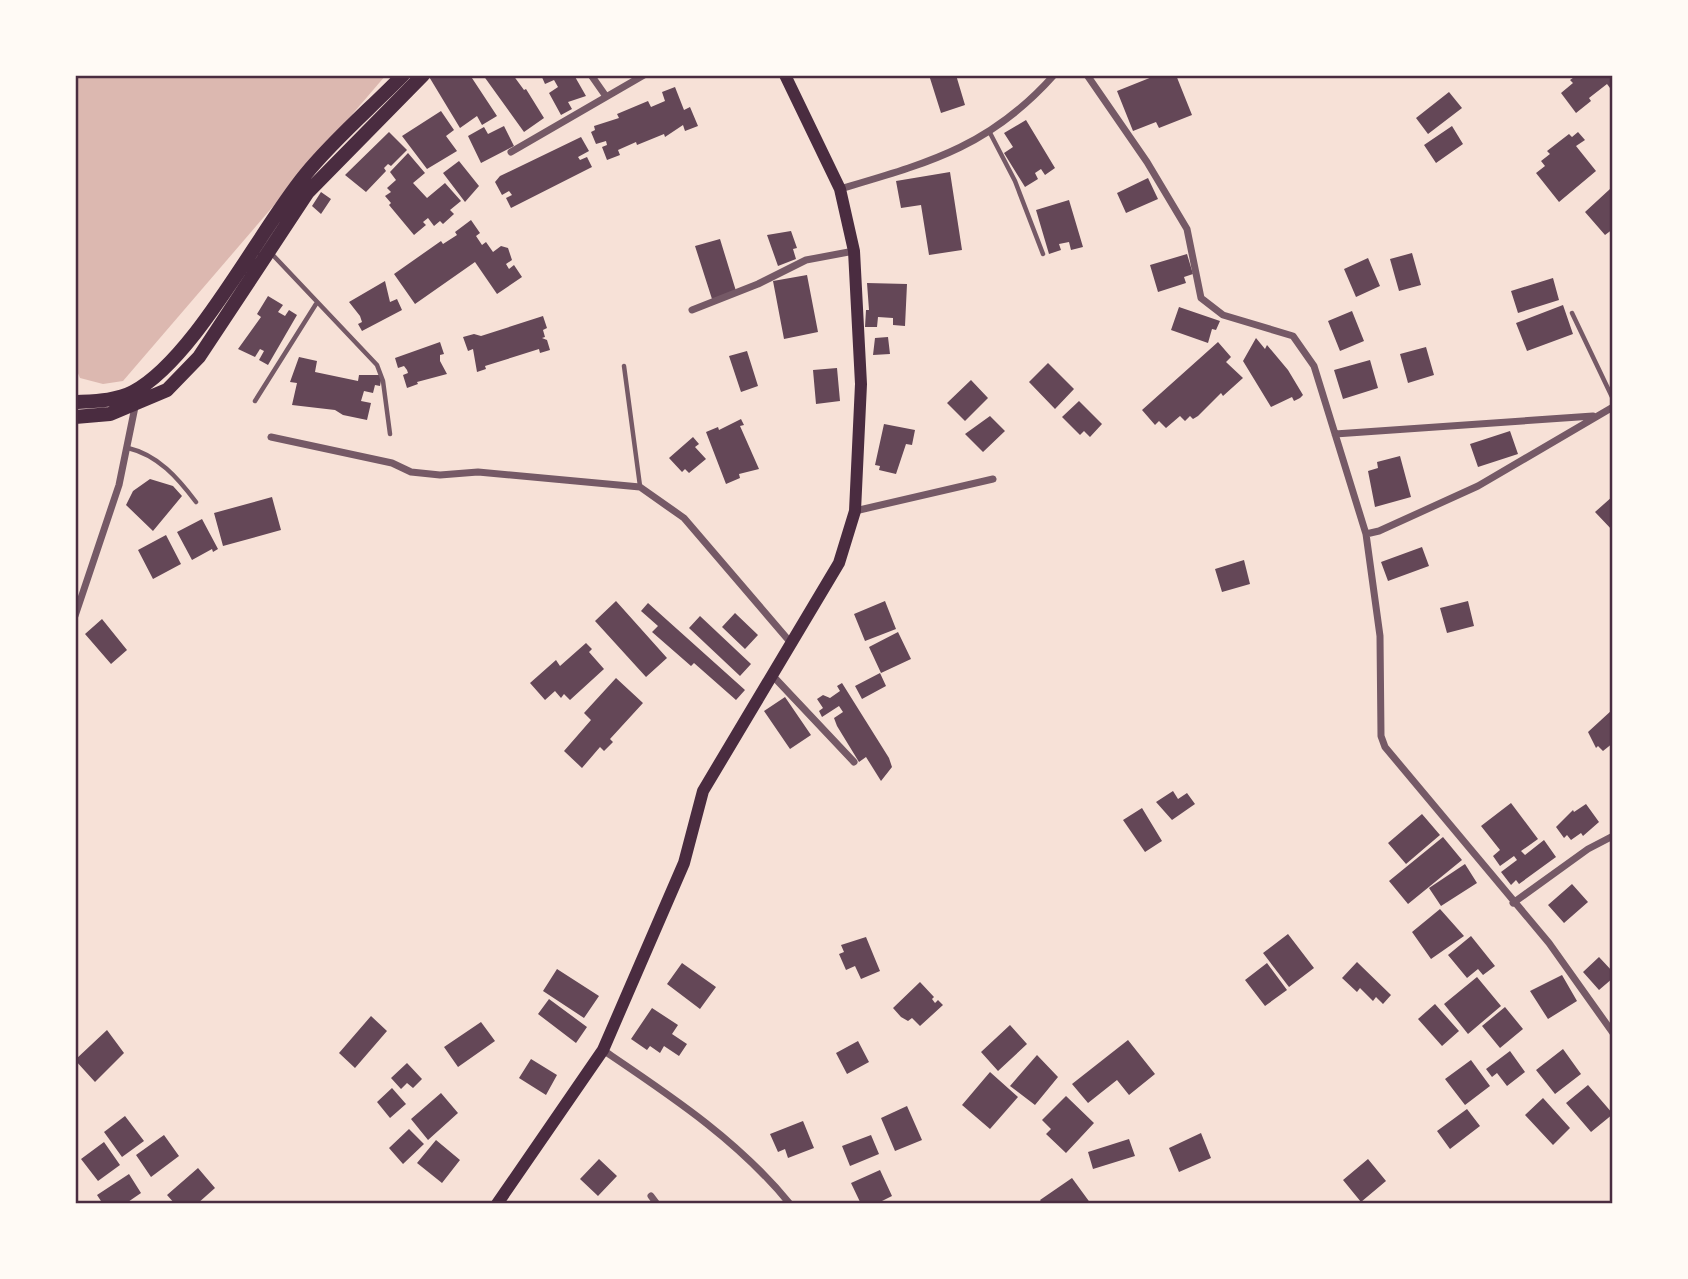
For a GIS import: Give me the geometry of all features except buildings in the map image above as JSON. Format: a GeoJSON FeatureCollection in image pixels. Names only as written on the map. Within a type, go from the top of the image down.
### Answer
{"type":"FeatureCollection","features":[{"type":"Feature","properties":{"kind":"main road"},"geometry":{"type":"LineString","coordinates":[[75,417],[110,414],[135,398],[165,368],[209,314],[306,173],[403,75]]}},
{"type":"Feature","properties":{"kind":"main road"},"geometry":{"type":"LineString","coordinates":[[75,402],[135,398],[167,390],[199,357],[308,192],[423,75]]}},
{"type":"Feature","properties":{"kind":"main road"},"geometry":{"type":"LineString","coordinates":[[497,1204],[603,1050],[684,863],[703,791],[839,563],[855,511],[861,384],[854,251],[840,189],[785,75]]}},
{"type":"Feature","properties":{"kind":"street"},"geometry":{"type":"LineString","coordinates":[[591,75],[605,95]]}},
{"type":"Feature","properties":{"kind":"street"},"geometry":{"type":"LineString","coordinates":[[511,152],[605,95],[644,75]]}},
{"type":"Feature","properties":{"kind":"street"},"geometry":{"type":"LineString","coordinates":[[840,189],[950,154],[1002,124],[1054,75]]}},
{"type":"Feature","properties":{"kind":"street"},"geometry":{"type":"LineString","coordinates":[[1087,75],[1147,162],[1187,229],[1201,298],[1223,314],[1293,336],[1314,366],[1366,534],[1380,636],[1381,736],[1385,747],[1549,943],[1613,1033]]}},
{"type":"Feature","properties":{"kind":"street"},"geometry":{"type":"LineString","coordinates":[[692,310],[758,285],[806,260],[854,251]]}},
{"type":"Feature","properties":{"kind":"street"},"geometry":{"type":"LineString","coordinates":[[75,616],[128,448],[135,398]]}},
{"type":"Feature","properties":{"kind":"street"},"geometry":{"type":"LineString","coordinates":[[1366,534],[1379,531],[1478,486],[1613,407]]}},
{"type":"Feature","properties":{"kind":"street"},"geometry":{"type":"LineString","coordinates":[[1335,434],[1597,416]]}},
{"type":"Feature","properties":{"kind":"street"},"geometry":{"type":"LineString","coordinates":[[271,437],[392,463],[411,472],[440,475],[478,472],[640,487],[684,518],[791,643]]}},
{"type":"Feature","properties":{"kind":"street"},"geometry":{"type":"LineString","coordinates":[[855,511],[993,480]]}},
{"type":"Feature","properties":{"kind":"street"},"geometry":{"type":"LineString","coordinates":[[772,675],[854,762]]}},
{"type":"Feature","properties":{"kind":"street"},"geometry":{"type":"LineString","coordinates":[[1513,903],[1588,849],[1613,836]]}},
{"type":"Feature","properties":{"kind":"street"},"geometry":{"type":"LineString","coordinates":[[603,1050],[707,1121],[766,1175],[790,1204]]}},
{"type":"Feature","properties":{"kind":"street"},"geometry":{"type":"LineString","coordinates":[[651,1196],[657,1204]]}},
{"type":"Feature","properties":{"kind":"lane"},"geometry":{"type":"LineString","coordinates":[[989,131],[1015,181],[1043,254]]}},
{"type":"Feature","properties":{"kind":"lane"},"geometry":{"type":"LineString","coordinates":[[269,251],[382,372],[390,434]]}},
{"type":"Feature","properties":{"kind":"lane"},"geometry":{"type":"LineString","coordinates":[[255,401],[317,304]]}},
{"type":"Feature","properties":{"kind":"lane"},"geometry":{"type":"LineString","coordinates":[[1572,313],[1613,399]]}},
{"type":"Feature","properties":{"kind":"lane"},"geometry":{"type":"LineString","coordinates":[[624,366],[640,487]]}},
{"type":"Feature","properties":{"kind":"lane"},"geometry":{"type":"LineString","coordinates":[[128,448],[143,452],[175,475],[196,502]]}},
{"type":"Feature","properties":{"kind":"shaded area"},"geometry":{"type":"Polygon","coordinates":[[[75,75],[386,75],[123,381],[103,384],[80,378],[75,366],[75,75]]]}}]}
